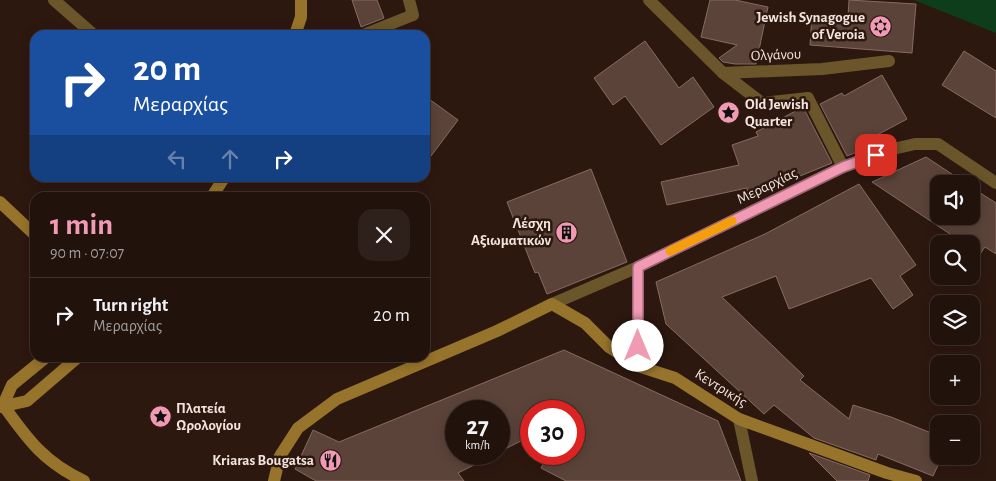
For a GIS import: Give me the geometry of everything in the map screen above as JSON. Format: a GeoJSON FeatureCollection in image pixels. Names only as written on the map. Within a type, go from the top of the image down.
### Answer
{"type":"FeatureCollection","features":[{"type":"Feature","properties":{"kind":"street"},"geometry":{"type":"LineString","coordinates":[[54,0],[88,30]]}},
{"type":"Feature","properties":{"kind":"street"},"geometry":{"type":"LineString","coordinates":[[297,30],[301,17],[301,0]]}},
{"type":"Feature","properties":{"kind":"street"},"geometry":{"type":"LineString","coordinates":[[376,30],[412,15],[409,0]]}},
{"type":"Feature","properties":{"kind":"street"},"geometry":{"type":"LineString","coordinates":[[649,0],[723,73],[762,103],[808,98],[843,167]]}},
{"type":"Feature","properties":{"kind":"street","name":"Ολγάνου"},"geometry":{"type":"LineString","coordinates":[[723,73],[822,69],[889,61]]}},
{"type":"Feature","properties":{"kind":"street","name":"Μεραρχίας"},"geometry":{"type":"LineString","coordinates":[[552,304],[638,267],[843,167],[892,149],[915,144],[938,144],[996,183]]}},
{"type":"Feature","properties":{"kind":"street"},"geometry":{"type":"LineString","coordinates":[[212,192],[221,182]]}},
{"type":"Feature","properties":{"kind":"street"},"geometry":{"type":"LineString","coordinates":[[0,202],[30,230]]}},
{"type":"Feature","properties":{"kind":"street"},"geometry":{"type":"LineString","coordinates":[[638,267],[638,366]]}},
{"type":"Feature","properties":{"kind":"street"},"geometry":{"type":"LineString","coordinates":[[430,359],[552,304]]}},
{"type":"Feature","properties":{"kind":"street","name":"Κεντρικής"},"geometry":{"type":"LineString","coordinates":[[552,304],[585,323],[610,346],[638,366],[675,378],[739,419],[887,473],[916,481]]}},
{"type":"Feature","properties":{"kind":"street"},"geometry":{"type":"LineString","coordinates":[[1,406],[12,386],[40,362]]}},
{"type":"Feature","properties":{"kind":"street"},"geometry":{"type":"LineString","coordinates":[[1,406],[27,401],[72,362]]}},
{"type":"Feature","properties":{"kind":"street"},"geometry":{"type":"LineString","coordinates":[[274,481],[280,456],[298,428],[337,399],[422,362]]}},
{"type":"Feature","properties":{"kind":"street"},"geometry":{"type":"LineString","coordinates":[[1,406],[29,441],[48,460],[84,481]]}},
{"type":"Feature","properties":{"kind":"street"},"geometry":{"type":"LineString","coordinates":[[739,419],[752,481]]}},
{"type":"Feature","properties":{"kind":"green space"},"geometry":{"type":"Polygon","coordinates":[[[914,0],[996,0],[996,33],[914,0]]]}},
{"type":"Feature","properties":{"kind":"building"},"geometry":{"type":"Polygon","coordinates":[[[352,0],[377,0],[384,18],[361,27],[352,0]]]}},
{"type":"Feature","properties":{"kind":"building"},"geometry":{"type":"Polygon","coordinates":[[[710,0],[735,0],[768,7],[756,64],[723,62],[719,58],[737,45],[701,37],[710,0]]]}},
{"type":"Feature","properties":{"kind":"building","name":"Jewish Synagogue of Veroia"},"geometry":{"type":"Polygon","coordinates":[[[849,0],[916,4],[912,53],[810,45],[812,15],[848,17],[849,0]]]}},
{"type":"Feature","properties":{"kind":"building"},"geometry":{"type":"Polygon","coordinates":[[[645,41],[679,88],[693,77],[714,107],[661,145],[625,96],[613,105],[594,78],[645,41]]]}},
{"type":"Feature","properties":{"kind":"building"},"geometry":{"type":"Polygon","coordinates":[[[964,51],[996,71],[996,118],[942,85],[964,51]]]}},
{"type":"Feature","properties":{"kind":"building"},"geometry":{"type":"Polygon","coordinates":[[[882,75],[907,119],[864,142],[867,148],[847,156],[820,104],[842,93],[844,96],[882,75]]]}},
{"type":"Feature","properties":{"kind":"building"},"geometry":{"type":"Polygon","coordinates":[[[430,100],[458,120],[430,157],[430,100]]]}},
{"type":"Feature","properties":{"kind":"building"},"geometry":{"type":"Polygon","coordinates":[[[803,107],[832,163],[778,185],[748,193],[747,188],[667,205],[661,182],[739,165],[732,145],[758,136],[756,132],[803,107]]]}},
{"type":"Feature","properties":{"kind":"building"},"geometry":{"type":"Polygon","coordinates":[[[926,157],[953,175],[930,175],[930,221],[872,182],[926,157]]]}},
{"type":"Feature","properties":{"kind":"building","name":"Λέσχη Αξιωματικών"},"geometry":{"type":"Polygon","coordinates":[[[591,169],[627,262],[547,294],[538,272],[535,273],[507,202],[591,169]]]}},
{"type":"Feature","properties":{"kind":"building"},"geometry":{"type":"Polygon","coordinates":[[[859,184],[916,265],[900,276],[913,295],[893,309],[871,278],[789,309],[776,276],[722,297],[804,376],[800,380],[849,419],[853,405],[930,432],[930,465],[938,465],[933,476],[878,454],[876,460],[814,438],[774,405],[764,414],[666,324],[656,282],[765,234],[859,184]]]}},
{"type":"Feature","properties":{"kind":"building"},"geometry":{"type":"Polygon","coordinates":[[[980,193],[996,203],[996,254],[985,247],[980,254],[980,235],[952,235],[936,225],[980,225],[980,193]]]}},
{"type":"Feature","properties":{"kind":"building"},"geometry":{"type":"Polygon","coordinates":[[[564,350],[718,421],[741,481],[566,481],[541,468],[543,465],[585,465],[585,400],[520,400],[520,442],[510,446],[510,400],[445,400],[445,465],[474,465],[458,473],[464,481],[316,481],[295,469],[313,430],[339,442],[564,350]]]}},
{"type":"Feature","properties":{"kind":"building"},"geometry":{"type":"Polygon","coordinates":[[[809,453],[870,475],[868,481],[837,481],[809,453]]]}},
{"type":"Feature","properties":{"kind":"slow traffic"},"geometry":{"type":"LineString","coordinates":[[670,251],[732,221]]}},
{"type":"Feature","properties":{"kind":"place","name":"Jewish Synagogue of Veroia"},"geometry":{"type":"Point","coordinates":[881,26]}},
{"type":"Feature","properties":{"kind":"place","name":"Old Jewish Quarter"},"geometry":{"type":"Point","coordinates":[729,113]}},
{"type":"Feature","properties":{"kind":"place","name":"Λέσχη Αξιωματικών"},"geometry":{"type":"Point","coordinates":[567,232]}},
{"type":"Feature","properties":{"kind":"place","name":"Πλατεία Ωρολογίου"},"geometry":{"type":"Point","coordinates":[160,417]}},
{"type":"Feature","properties":{"kind":"place","name":"Kriaras Bougatsa"},"geometry":{"type":"Point","coordinates":[330,460]}},
{"type":"Feature","properties":{"kind":"route"},"geometry":{"type":"LineString","coordinates":[[638,346],[638,267],[843,167],[876,155]]}}]}
